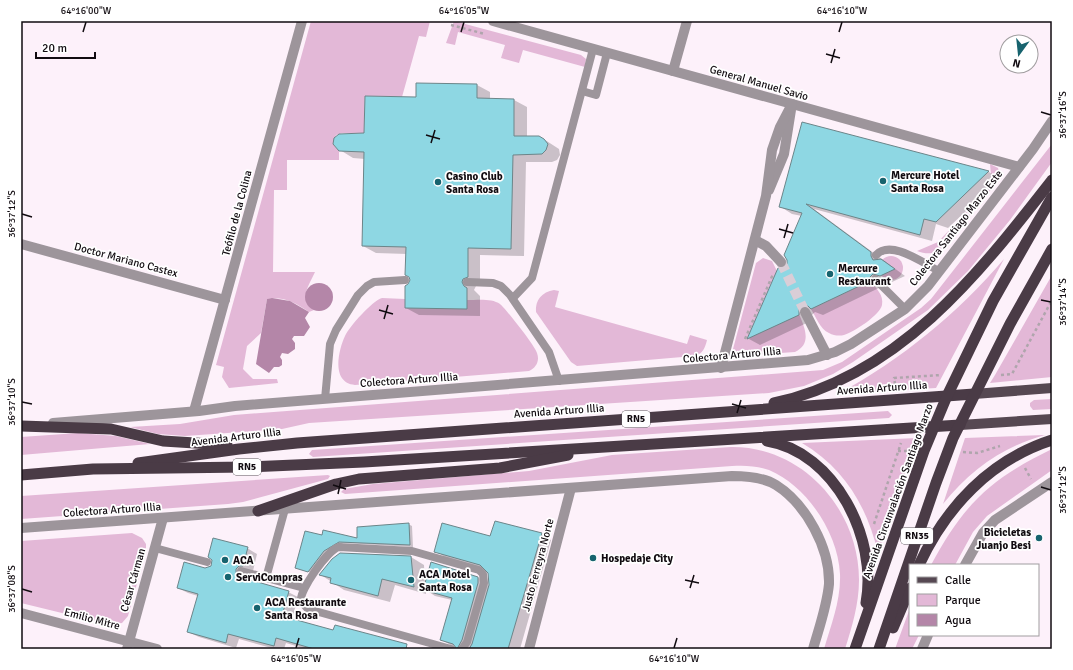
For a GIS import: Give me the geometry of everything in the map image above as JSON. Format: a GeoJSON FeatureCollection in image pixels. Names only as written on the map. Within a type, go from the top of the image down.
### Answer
{"type":"FeatureCollection","features":[{"type":"Feature","properties":{"kind":"highway"},"geometry":{"type":"LineString","coordinates":[[724,412],[804,396],[835,384],[876,360],[932,318],[957,294],[1002,243],[1052,180]]}},
{"type":"Feature","properties":{"kind":"highway","name":"Avenida Circunvalación Santiago Marzo"},"geometry":{"type":"LineString","coordinates":[[855,649],[946,396],[993,301],[1052,197]]}},
{"type":"Feature","properties":{"kind":"highway","name":"RN35"},"geometry":{"type":"LineString","coordinates":[[879,649],[941,468],[974,394],[1052,250]]}},
{"type":"Feature","properties":{"kind":"highway","name":"Avenida Arturo Illia"},"geometry":{"type":"LineString","coordinates":[[21,475],[93,469],[267,446],[974,394]]}},
{"type":"Feature","properties":{"kind":"highway","name":"Avenida Arturo Illia"},"geometry":{"type":"LineString","coordinates":[[93,469],[294,465],[960,425]]}},
{"type":"Feature","properties":{"kind":"highway"},"geometry":{"type":"LineString","coordinates":[[21,426],[111,429],[170,442],[267,446]]}},
{"type":"Feature","properties":{"kind":"highway"},"geometry":{"type":"LineString","coordinates":[[734,439],[762,440],[790,447],[823,473],[833,483],[850,507],[862,534],[868,572],[867,597],[855,649]]}},
{"type":"Feature","properties":{"kind":"highway"},"geometry":{"type":"LineString","coordinates":[[921,564],[939,529],[966,493],[1003,464],[1029,449],[1052,440]]}},
{"type":"Feature","properties":{"kind":"highway"},"geometry":{"type":"LineString","coordinates":[[258,511],[336,484],[359,479],[504,467],[609,446]]}},
{"type":"Feature","properties":{"kind":"highway"},"geometry":{"type":"LineString","coordinates":[[884,649],[909,590]]}},
{"type":"Feature","properties":{"kind":"main road","name":"Avenida Arturo Illia"},"geometry":{"type":"LineString","coordinates":[[974,394],[1052,388]]}},
{"type":"Feature","properties":{"kind":"main road","name":"Avenida Arturo Illia"},"geometry":{"type":"LineString","coordinates":[[960,425],[1052,419]]}},
{"type":"Feature","properties":{"kind":"street","name":"Teófilo de la Colina"},"geometry":{"type":"LineString","coordinates":[[194,411],[302,21]]}},
{"type":"Feature","properties":{"kind":"street","name":"General Manuel Savio"},"geometry":{"type":"LineString","coordinates":[[493,21],[1019,167]]}},
{"type":"Feature","properties":{"kind":"street"},"geometry":{"type":"LineString","coordinates":[[673,71],[687,21]]}},
{"type":"Feature","properties":{"kind":"street"},"geometry":{"type":"LineString","coordinates":[[721,368],[766,196],[784,154],[792,104]]}},
{"type":"Feature","properties":{"kind":"street","name":"Colectora Santiago Marzo Este"},"geometry":{"type":"LineString","coordinates":[[799,362],[827,356],[851,344],[905,309],[921,294],[1019,167],[1052,121]]}},
{"type":"Feature","properties":{"kind":"street"},"geometry":{"type":"LineString","coordinates":[[754,240],[766,246],[778,267]]}},
{"type":"Feature","properties":{"kind":"street","name":"Doctor Mariano Castex"},"geometry":{"type":"LineString","coordinates":[[21,244],[225,300]]}},
{"type":"Feature","properties":{"kind":"street"},"geometry":{"type":"LineString","coordinates":[[805,312],[827,356]]}},
{"type":"Feature","properties":{"kind":"street","name":"Colectora Arturo Illia"},"geometry":{"type":"LineString","coordinates":[[21,426],[235,406],[799,362]]}},
{"type":"Feature","properties":{"kind":"street","name":"Colectora Arturo Illia"},"geometry":{"type":"LineString","coordinates":[[21,528],[732,476],[755,477],[776,485],[802,510],[819,540],[826,561],[829,583],[825,606],[813,649]]}},
{"type":"Feature","properties":{"kind":"street"},"geometry":{"type":"LineString","coordinates":[[966,564],[983,533],[995,520],[1052,482]]}},
{"type":"Feature","properties":{"kind":"street","name":"Justo Ferreyra Norte"},"geometry":{"type":"LineString","coordinates":[[529,649],[571,488]]}},
{"type":"Feature","properties":{"kind":"street","name":"César Cárman"},"geometry":{"type":"LineString","coordinates":[[128,645],[163,518]]}},
{"type":"Feature","properties":{"kind":"street","name":"Emilio Mitre"},"geometry":{"type":"LineString","coordinates":[[21,613],[128,645],[157,649]]}},
{"type":"Feature","properties":{"kind":"street"},"geometry":{"type":"LineString","coordinates":[[922,649],[928,636]]}},
{"type":"Feature","properties":{"kind":"lane"},"geometry":{"type":"LineString","coordinates":[[513,298],[532,278],[593,49]]}},
{"type":"Feature","properties":{"kind":"lane"},"geometry":{"type":"LineString","coordinates":[[582,91],[596,95],[607,53]]}},
{"type":"Feature","properties":{"kind":"lane"},"geometry":{"type":"LineString","coordinates":[[876,255],[884,250],[893,249],[939,271]]}},
{"type":"Feature","properties":{"kind":"lane"},"geometry":{"type":"LineString","coordinates":[[875,279],[905,309]]}},
{"type":"Feature","properties":{"kind":"lane"},"geometry":{"type":"LineString","coordinates":[[325,399],[330,344],[338,327],[358,295],[366,286],[374,282],[405,280]]}},
{"type":"Feature","properties":{"kind":"lane"},"geometry":{"type":"LineString","coordinates":[[467,282],[497,285],[513,298],[549,352],[559,381]]}},
{"type":"Feature","properties":{"kind":"lane"},"geometry":{"type":"LineString","coordinates":[[266,578],[285,509]]}},
{"type":"Feature","properties":{"kind":"lane"},"geometry":{"type":"LineString","coordinates":[[451,649],[308,609],[303,605],[301,598],[304,588],[331,551],[339,547],[412,551],[479,570],[484,574],[484,583],[467,642],[462,649]]}},
{"type":"Feature","properties":{"kind":"lane"},"geometry":{"type":"LineString","coordinates":[[155,548],[207,562]]}},
{"type":"Feature","properties":{"kind":"lane"},"geometry":{"type":"LineString","coordinates":[[241,571],[304,588]]}},
{"type":"Feature","properties":{"kind":"path"},"geometry":{"type":"LineString","coordinates":[[745,340],[778,267]]}},
{"type":"Feature","properties":{"kind":"path"},"geometry":{"type":"LineString","coordinates":[[995,375],[1012,374],[1052,300]]}},
{"type":"Feature","properties":{"kind":"path"},"geometry":{"type":"LineString","coordinates":[[895,391],[894,378],[943,375]]}},
{"type":"Feature","properties":{"kind":"path"},"geometry":{"type":"LineString","coordinates":[[871,529],[902,439]]}},
{"type":"Feature","properties":{"kind":"path"},"geometry":{"type":"LineString","coordinates":[[960,452],[978,453],[1003,445]]}},
{"type":"Feature","properties":{"kind":"path"},"geometry":{"type":"LineString","coordinates":[[898,451],[913,451]]}},
{"type":"Feature","properties":{"kind":"path"},"geometry":{"type":"LineString","coordinates":[[1023,464],[1034,483]]}},
{"type":"Feature","properties":{"kind":"green space"},"geometry":{"type":"Polygon","coordinates":[[[311,21],[430,21],[426,37],[419,36],[402,97],[365,96],[364,133],[342,133],[336,135],[333,144],[339,151],[339,160],[287,160],[287,190],[274,190],[273,272],[315,272],[306,292],[307,302],[314,310],[309,312],[284,299],[267,299],[261,333],[247,346],[243,369],[253,379],[277,379],[278,383],[229,388],[222,377],[224,367],[216,365],[311,21]]]}},
{"type":"Feature","properties":{"kind":"green space"},"geometry":{"type":"Polygon","coordinates":[[[454,21],[581,55],[586,59],[585,67],[523,50],[519,63],[501,58],[505,45],[458,32],[455,45],[446,43],[454,21]]]}},
{"type":"Feature","properties":{"kind":"green space"},"geometry":{"type":"Polygon","coordinates":[[[1052,144],[1052,162],[1010,220],[968,271],[928,310],[853,362],[833,374],[804,386],[769,393],[309,423],[282,429],[185,436],[158,434],[130,427],[180,424],[234,415],[823,370],[842,362],[921,308],[931,299],[1052,144]]]}},
{"type":"Feature","properties":{"kind":"green space"},"geometry":{"type":"Polygon","coordinates":[[[990,164],[998,168],[1000,174],[999,180],[945,246],[932,253],[917,251],[938,242],[992,185],[990,164]]]}},
{"type":"Feature","properties":{"kind":"green space"},"geometry":{"type":"Polygon","coordinates":[[[891,256],[900,259],[903,268],[900,277],[891,280],[882,277],[879,268],[882,259],[891,256]]]}},
{"type":"Feature","properties":{"kind":"green space"},"geometry":{"type":"Polygon","coordinates":[[[763,258],[772,261],[777,271],[748,338],[799,314],[806,335],[804,345],[795,352],[737,356],[733,353],[733,349],[756,263],[763,258]]]}},
{"type":"Feature","properties":{"kind":"green space"},"geometry":{"type":"Polygon","coordinates":[[[1004,259],[936,388],[838,394],[884,366],[948,317],[1004,259]]]}},
{"type":"Feature","properties":{"kind":"green space"},"geometry":{"type":"Polygon","coordinates":[[[1052,275],[1052,377],[990,383],[995,375],[1052,275]]]}},
{"type":"Feature","properties":{"kind":"green space"},"geometry":{"type":"Polygon","coordinates":[[[870,281],[882,298],[882,305],[877,313],[860,327],[844,335],[833,335],[823,329],[811,309],[870,281]]]}},
{"type":"Feature","properties":{"kind":"green space"},"geometry":{"type":"Polygon","coordinates":[[[554,290],[559,291],[555,307],[687,344],[690,335],[707,340],[705,346],[702,352],[694,356],[577,366],[571,362],[536,312],[540,297],[554,290]]]}},
{"type":"Feature","properties":{"kind":"green space"},"geometry":{"type":"Polygon","coordinates":[[[382,298],[405,299],[405,308],[467,309],[467,300],[497,302],[508,313],[532,344],[538,356],[537,364],[529,371],[355,385],[347,383],[342,379],[339,373],[338,365],[342,342],[351,326],[373,304],[382,298]]]}},
{"type":"Feature","properties":{"kind":"green space"},"geometry":{"type":"Polygon","coordinates":[[[1052,399],[1052,409],[1033,410],[1030,406],[1030,403],[1034,400],[1052,399]]]}},
{"type":"Feature","properties":{"kind":"green space"},"geometry":{"type":"Polygon","coordinates":[[[888,411],[892,415],[889,418],[313,457],[309,454],[312,450],[888,411]]]}},
{"type":"Feature","properties":{"kind":"green space"},"geometry":{"type":"Polygon","coordinates":[[[78,433],[116,436],[150,444],[21,455],[21,437],[78,433]]]}},
{"type":"Feature","properties":{"kind":"green space"},"geometry":{"type":"Polygon","coordinates":[[[1045,435],[1016,446],[989,461],[965,480],[943,504],[965,438],[1045,435]]]}},
{"type":"Feature","properties":{"kind":"green space"},"geometry":{"type":"Polygon","coordinates":[[[917,438],[878,553],[867,520],[852,490],[842,476],[830,464],[802,443],[917,438]]]}},
{"type":"Feature","properties":{"kind":"green space"},"geometry":{"type":"Polygon","coordinates":[[[731,447],[757,450],[781,458],[803,470],[822,487],[837,507],[849,530],[856,554],[859,580],[859,589],[853,624],[845,649],[824,649],[835,612],[840,584],[838,558],[827,527],[808,499],[796,487],[783,477],[769,470],[755,467],[737,466],[345,494],[341,492],[344,489],[373,484],[529,471],[612,455],[731,447]]]}},
{"type":"Feature","properties":{"kind":"green space"},"geometry":{"type":"Polygon","coordinates":[[[1052,449],[1052,470],[987,516],[973,532],[956,564],[932,564],[955,525],[967,509],[995,483],[1030,460],[1052,449]]]}},
{"type":"Feature","properties":{"kind":"green space"},"geometry":{"type":"Polygon","coordinates":[[[330,476],[328,479],[243,502],[21,519],[21,496],[330,476]]]}},
{"type":"Feature","properties":{"kind":"green space"},"geometry":{"type":"Polygon","coordinates":[[[132,533],[142,538],[146,544],[146,551],[128,616],[122,623],[111,625],[21,603],[21,541],[132,533]]]}},
{"type":"Feature","properties":{"kind":"green space"},"geometry":{"type":"Polygon","coordinates":[[[909,611],[909,636],[918,636],[912,649],[895,649],[909,611]]]}},
{"type":"Feature","properties":{"kind":"water"},"geometry":{"type":"Polygon","coordinates":[[[319,283],[329,287],[333,297],[329,307],[319,311],[309,307],[305,297],[309,287],[319,283]]]}},
{"type":"Feature","properties":{"kind":"water"},"geometry":{"type":"Polygon","coordinates":[[[272,298],[290,301],[309,312],[305,318],[310,327],[304,336],[294,336],[292,339],[295,343],[295,349],[288,354],[282,353],[280,357],[282,360],[282,365],[279,367],[274,367],[269,373],[256,364],[267,299],[272,298]]]}},
{"type":"Feature","properties":{"kind":"building","name":"Casino Club Santa Rosa"},"geometry":{"type":"Polygon","coordinates":[[[416,83],[477,84],[477,98],[514,99],[514,136],[539,136],[548,144],[546,150],[542,154],[513,155],[511,249],[468,248],[468,277],[463,279],[462,282],[467,288],[467,309],[405,308],[405,286],[410,280],[409,277],[405,275],[406,247],[362,246],[364,152],[339,151],[333,144],[334,138],[339,134],[364,133],[365,96],[416,97],[416,83]]]}},
{"type":"Feature","properties":{"kind":"building","name":"Mercure Hotel Santa Rosa"},"geometry":{"type":"Polygon","coordinates":[[[802,122],[989,171],[936,222],[924,219],[920,235],[806,204],[871,252],[873,260],[881,259],[895,269],[880,276],[873,274],[870,277],[870,281],[811,309],[808,306],[802,306],[799,309],[799,315],[747,339],[778,268],[783,268],[787,264],[787,260],[784,255],[802,213],[779,207],[802,122]]]}},
{"type":"Feature","properties":{"kind":"building"},"geometry":{"type":"Polygon","coordinates":[[[495,521],[542,533],[508,649],[469,649],[472,644],[489,585],[488,573],[480,565],[434,552],[442,523],[490,536],[495,521]]]}},
{"type":"Feature","properties":{"kind":"building"},"geometry":{"type":"Polygon","coordinates":[[[409,523],[410,545],[339,542],[324,551],[308,572],[295,568],[305,531],[322,535],[323,530],[357,538],[357,527],[409,523]]]}},
{"type":"Feature","properties":{"kind":"building"},"geometry":{"type":"Polygon","coordinates":[[[213,538],[248,547],[243,566],[239,566],[236,569],[236,573],[240,577],[289,591],[282,616],[333,630],[335,625],[407,644],[406,649],[314,649],[276,638],[274,646],[228,634],[226,643],[187,632],[198,594],[177,588],[184,562],[205,568],[211,566],[212,560],[208,557],[213,538]]]}},
{"type":"Feature","properties":{"kind":"building"},"geometry":{"type":"Polygon","coordinates":[[[340,553],[411,556],[414,587],[382,579],[378,596],[330,583],[331,578],[319,575],[332,559],[340,553]]]}},
{"type":"Feature","properties":{"kind":"building"},"geometry":{"type":"Polygon","coordinates":[[[431,562],[478,577],[478,583],[462,640],[457,649],[453,644],[440,640],[452,598],[423,590],[431,562]]]}},
{"type":"Feature","properties":{"kind":"tunnel"},"geometry":{"type":"LineString","coordinates":[[781,262],[805,312]]}},
{"type":"Feature","properties":{"kind":"place","name":"Mercure Hotel Santa Rosa"},"geometry":{"type":"Point","coordinates":[883,181]}},
{"type":"Feature","properties":{"kind":"place","name":"Casino Club Santa Rosa"},"geometry":{"type":"Point","coordinates":[438,182]}},
{"type":"Feature","properties":{"kind":"place","name":"Mercure Restaurant"},"geometry":{"type":"Point","coordinates":[830,274]}},
{"type":"Feature","properties":{"kind":"place","name":"Bicicletas Juanjo Besi"},"geometry":{"type":"Point","coordinates":[1039,538]}},
{"type":"Feature","properties":{"kind":"place","name":"Hospedaje City"},"geometry":{"type":"Point","coordinates":[593,558]}},
{"type":"Feature","properties":{"kind":"place","name":"ACA"},"geometry":{"type":"Point","coordinates":[225,560]}},
{"type":"Feature","properties":{"kind":"place","name":"ServiCompras"},"geometry":{"type":"Point","coordinates":[228,577]}},
{"type":"Feature","properties":{"kind":"place","name":"ACA Motel Santa Rosa"},"geometry":{"type":"Point","coordinates":[411,580]}},
{"type":"Feature","properties":{"kind":"place","name":"ACA Restaurante Santa Rosa"},"geometry":{"type":"Point","coordinates":[257,608]}}]}
